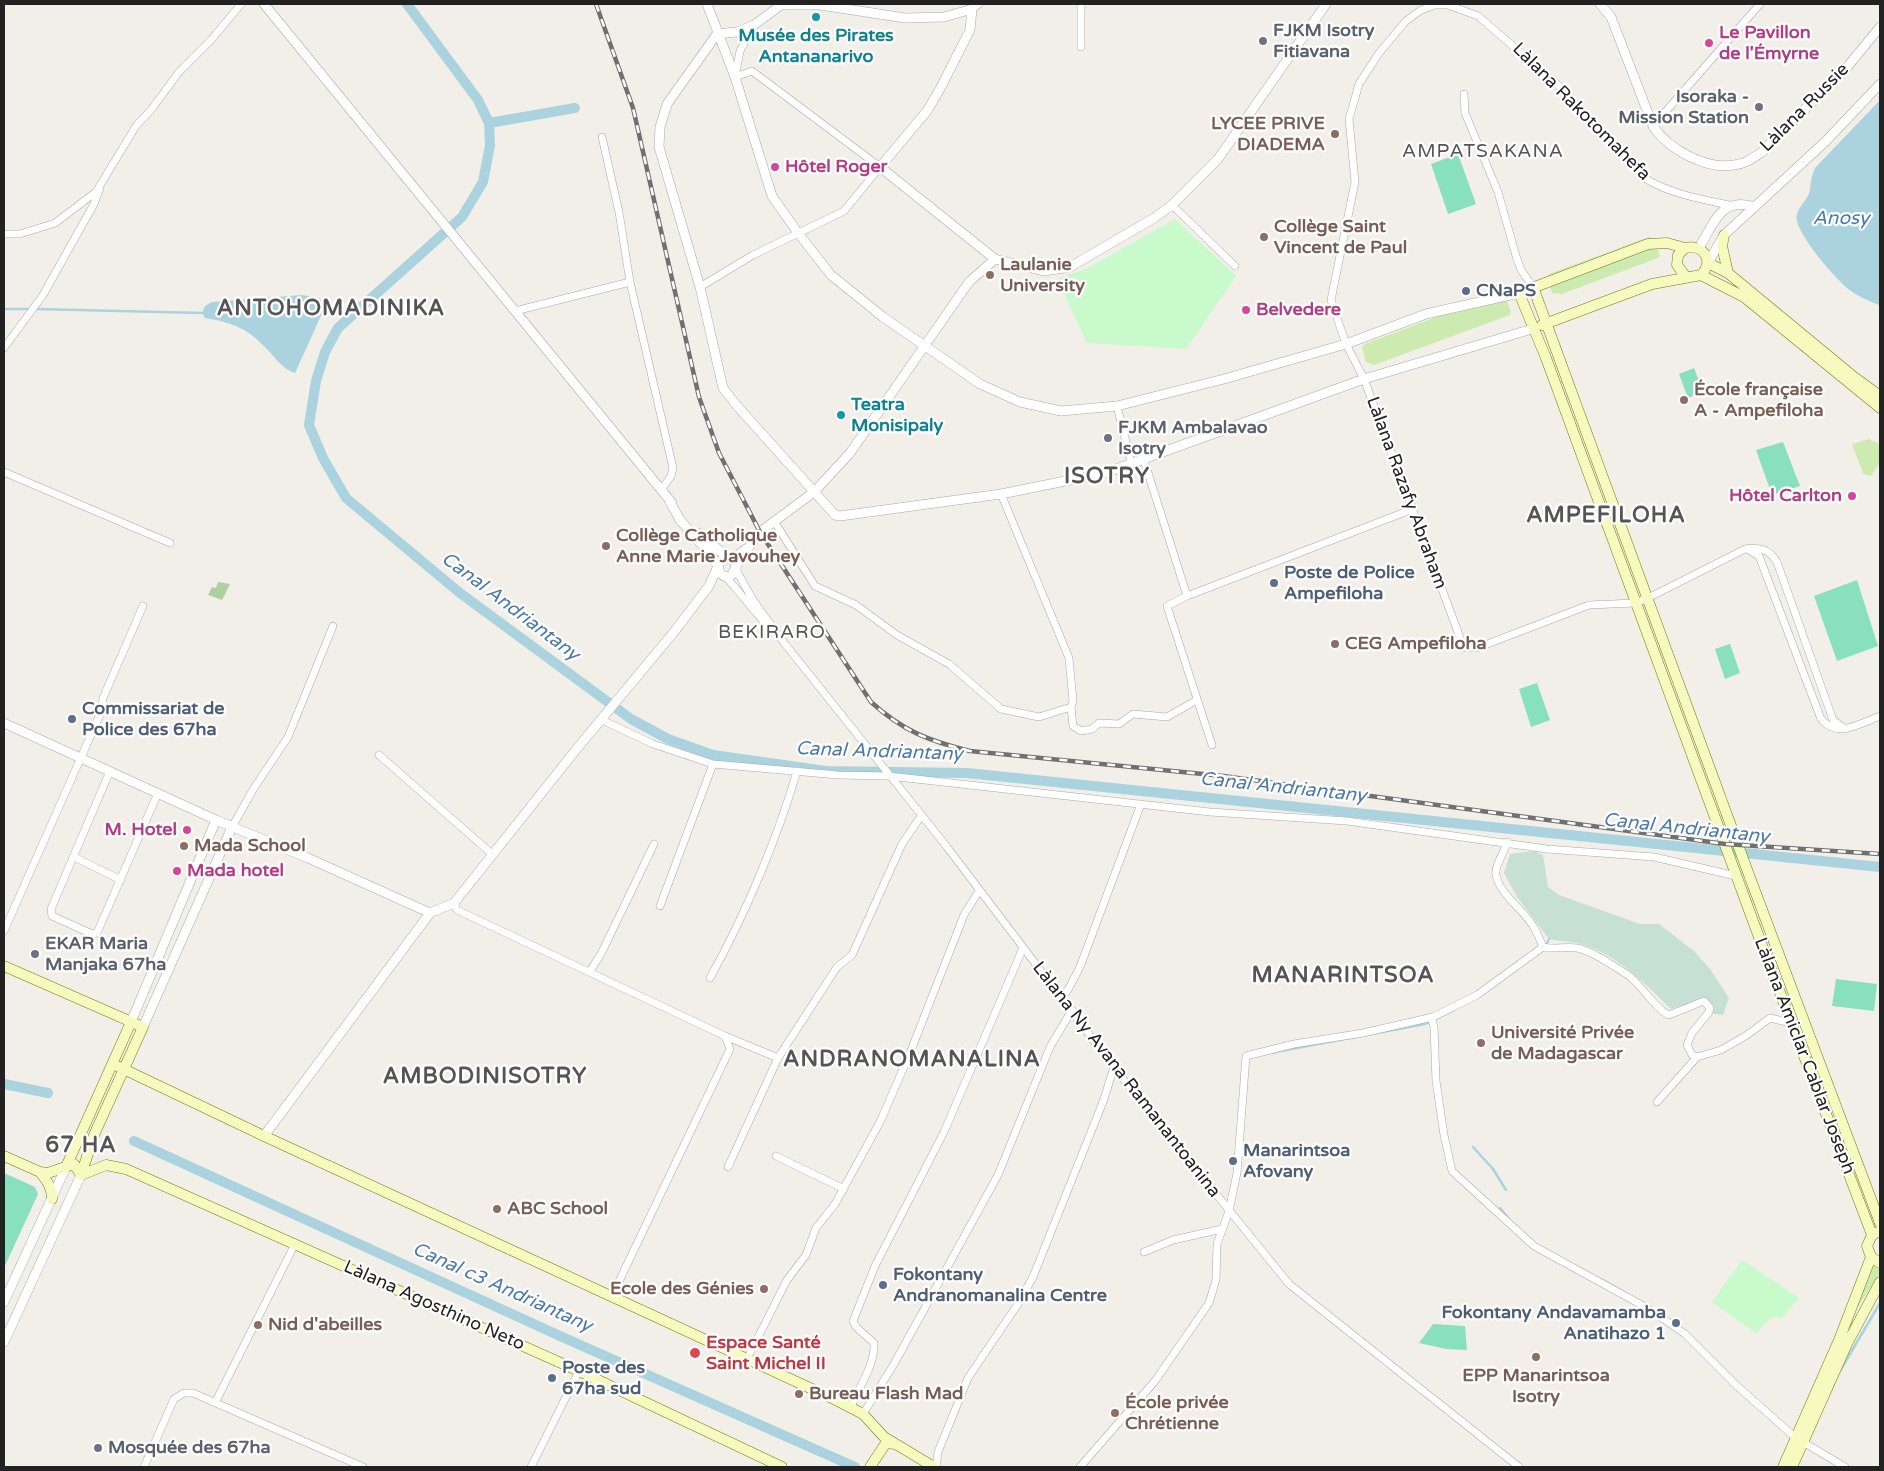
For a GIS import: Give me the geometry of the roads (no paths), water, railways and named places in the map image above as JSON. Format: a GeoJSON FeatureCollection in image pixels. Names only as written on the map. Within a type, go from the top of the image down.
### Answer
{"type":"FeatureCollection","features":[{"type":"Feature","properties":{"kind":"main road"},"geometry":{"type":"LineString","coordinates":[[1724,235],[1722,246],[1728,273]]}},
{"type":"Feature","properties":{"kind":"main road"},"geometry":{"type":"LineString","coordinates":[[1519,293],[1648,244],[1667,243],[1685,248],[1699,248],[1704,252],[1708,263],[1701,275],[1694,278],[1686,277],[1652,284],[1527,330]]}},
{"type":"Feature","properties":{"kind":"main road"},"geometry":{"type":"LineString","coordinates":[[1685,248],[1678,255],[1677,265],[1686,277]]}},
{"type":"Feature","properties":{"kind":"main road"},"geometry":{"type":"LineString","coordinates":[[1708,263],[1728,273],[1854,377],[1880,396]]}},
{"type":"Feature","properties":{"kind":"main road"},"geometry":{"type":"LineString","coordinates":[[1701,275],[1744,297],[1880,408]]}},
{"type":"Feature","properties":{"kind":"main road","name":"Làlana Amiclar Cablar Joseph"},"geometry":{"type":"LineString","coordinates":[[1533,288],[1752,883],[1880,1223]]}},
{"type":"Feature","properties":{"kind":"main road","name":"Làlana Amiclar Cablar Joseph"},"geometry":{"type":"LineString","coordinates":[[1519,293],[1527,330],[1546,358],[1791,1023],[1876,1233]]}},
{"type":"Feature","properties":{"kind":"main road"},"geometry":{"type":"LineString","coordinates":[[4,966],[143,1027],[94,1135],[81,1175]]}},
{"type":"Feature","properties":{"kind":"main road"},"geometry":{"type":"LineString","coordinates":[[66,1167],[131,1022]]}},
{"type":"Feature","properties":{"kind":"main road"},"geometry":{"type":"LineString","coordinates":[[113,1064],[264,1136],[851,1407],[863,1414],[884,1437],[935,1467]]}},
{"type":"Feature","properties":{"kind":"main road"},"geometry":{"type":"LineString","coordinates":[[4,1156],[40,1172],[48,1173],[74,1164],[81,1175]]}},
{"type":"Feature","properties":{"kind":"main road","name":"Làlana Agosthino Neto"},"geometry":{"type":"LineString","coordinates":[[81,1175],[106,1165],[126,1169],[579,1371],[782,1467]]}},
{"type":"Feature","properties":{"kind":"main road"},"geometry":{"type":"LineString","coordinates":[[40,1172],[52,1190],[52,1199]]}},
{"type":"Feature","properties":{"kind":"main road"},"geometry":{"type":"LineString","coordinates":[[1876,1233],[1867,1246],[1871,1257],[1880,1263]]}},
{"type":"Feature","properties":{"kind":"main road"},"geometry":{"type":"LineString","coordinates":[[1792,1467],[1799,1440],[1871,1257]]}},
{"type":"Feature","properties":{"kind":"main road"},"geometry":{"type":"LineString","coordinates":[[1783,1467],[1799,1440],[1880,1282]]}},
{"type":"Feature","properties":{"kind":"main road"},"geometry":{"type":"LineString","coordinates":[[871,1465],[884,1437]]}},
{"type":"Feature","properties":{"kind":"main road"},"geometry":{"type":"LineString","coordinates":[[871,1465],[886,1443],[895,1444]]}},
{"type":"Feature","properties":{"kind":"street"},"geometry":{"type":"LineString","coordinates":[[4,348],[43,295],[94,204],[101,186],[136,126],[151,110],[180,72],[241,4]]}},
{"type":"Feature","properties":{"kind":"street"},"geometry":{"type":"LineString","coordinates":[[264,4],[669,500],[699,533],[734,561],[736,570],[753,600],[784,644]]}},
{"type":"Feature","properties":{"kind":"street"},"geometry":{"type":"LineString","coordinates":[[707,4],[735,77],[772,196],[798,233],[834,278],[883,316],[980,384],[1020,402],[1061,411],[1117,406],[1224,380],[1346,344],[1426,314],[1519,293]]}},
{"type":"Feature","properties":{"kind":"street"},"geometry":{"type":"LineString","coordinates":[[1081,4],[1081,47]]}},
{"type":"Feature","properties":{"kind":"street"},"geometry":{"type":"LineString","coordinates":[[735,77],[752,71],[880,168],[995,259],[1044,271],[1070,267],[1154,218],[1172,205],[1218,159],[1326,4]]}},
{"type":"Feature","properties":{"kind":"street","name":"Làlana Russie"},"geometry":{"type":"LineString","coordinates":[[1600,4],[1611,17],[1653,126],[1669,145],[1714,165],[1734,165],[1746,162],[1762,152],[1848,66],[1880,27]]}},
{"type":"Feature","properties":{"kind":"street"},"geometry":{"type":"LineString","coordinates":[[1607,4],[1611,17]]}},
{"type":"Feature","properties":{"kind":"street"},"geometry":{"type":"LineString","coordinates":[[700,287],[753,255],[844,211],[927,111],[970,30],[973,5],[944,17],[905,18],[820,5],[780,5],[754,25],[737,32],[717,34],[667,104],[660,127],[660,147],[700,287],[724,388],[738,407],[814,492],[829,512],[840,516],[1001,494],[1105,473],[1143,457],[1364,379],[1527,330]]}},
{"type":"Feature","properties":{"kind":"street","name":"Làlana Rakotomahefa"},"geometry":{"type":"LineString","coordinates":[[1346,344],[1331,300],[1355,182],[1349,119],[1352,100],[1358,84],[1379,53],[1406,21],[1421,10],[1436,5],[1448,5],[1478,16],[1558,85],[1646,179],[1659,187],[1729,205]]}},
{"type":"Feature","properties":{"kind":"street"},"geometry":{"type":"LineString","coordinates":[[1653,126],[1757,5]]}},
{"type":"Feature","properties":{"kind":"street"},"geometry":{"type":"LineString","coordinates":[[735,77],[740,52],[754,25]]}},
{"type":"Feature","properties":{"kind":"street"},"geometry":{"type":"LineString","coordinates":[[1708,263],[1724,235],[1826,140],[1880,84]]}},
{"type":"Feature","properties":{"kind":"street"},"geometry":{"type":"LineString","coordinates":[[1464,94],[1465,113],[1498,192],[1521,270],[1533,288]]}},
{"type":"Feature","properties":{"kind":"street"},"geometry":{"type":"LineString","coordinates":[[602,137],[621,221],[630,282],[673,468],[671,476],[661,490]]}},
{"type":"Feature","properties":{"kind":"street"},"geometry":{"type":"LineString","coordinates":[[4,234],[20,234],[55,223],[83,203],[101,186]]}},
{"type":"Feature","properties":{"kind":"street"},"geometry":{"type":"LineString","coordinates":[[1709,201],[1719,214]]}},
{"type":"Feature","properties":{"kind":"street"},"geometry":{"type":"LineString","coordinates":[[1699,248],[1719,214],[1729,205],[1746,204],[1755,207]]}},
{"type":"Feature","properties":{"kind":"street"},"geometry":{"type":"LineString","coordinates":[[1172,205],[1235,266]]}},
{"type":"Feature","properties":{"kind":"street"},"geometry":{"type":"LineString","coordinates":[[264,1136],[430,913],[454,903],[708,586],[723,559],[738,555],[746,549],[760,532],[814,492],[850,453],[924,344],[969,282],[995,259]]}},
{"type":"Feature","properties":{"kind":"street"},"geometry":{"type":"LineString","coordinates":[[515,310],[630,282]]}},
{"type":"Feature","properties":{"kind":"street","name":"Làlana Razafy Abraham"},"geometry":{"type":"LineString","coordinates":[[1346,344],[1364,379],[1462,643],[1465,646],[1464,648],[1476,648],[1588,605],[1635,603]]}},
{"type":"Feature","properties":{"kind":"street"},"geometry":{"type":"LineString","coordinates":[[1117,406],[1131,462]]}},
{"type":"Feature","properties":{"kind":"street"},"geometry":{"type":"LineString","coordinates":[[1143,457],[1187,596]]}},
{"type":"Feature","properties":{"kind":"street"},"geometry":{"type":"LineString","coordinates":[[4,472],[170,543]]}},
{"type":"Feature","properties":{"kind":"street"},"geometry":{"type":"LineString","coordinates":[[1001,494],[1069,658],[1073,726],[1081,732],[1092,729],[1099,723],[1119,724],[1133,714],[1167,717],[1197,700]]}},
{"type":"Feature","properties":{"kind":"street"},"geometry":{"type":"LineString","coordinates":[[669,500],[680,520],[712,555],[721,574],[726,577],[784,644]]}},
{"type":"Feature","properties":{"kind":"street"},"geometry":{"type":"LineString","coordinates":[[1212,746],[1167,606],[1187,596],[1413,509]]}},
{"type":"Feature","properties":{"kind":"street"},"geometry":{"type":"LineString","coordinates":[[774,521],[815,586],[864,610],[897,635],[949,664],[1001,709],[1039,716],[1071,707]]}},
{"type":"Feature","properties":{"kind":"street"},"geometry":{"type":"LineString","coordinates":[[708,586],[732,575],[746,549]]}},
{"type":"Feature","properties":{"kind":"street"},"geometry":{"type":"LineString","coordinates":[[1745,549],[1759,556],[1821,719],[1826,726],[1835,730],[1843,729],[1880,716]]}},
{"type":"Feature","properties":{"kind":"street"},"geometry":{"type":"LineString","coordinates":[[1635,603],[1745,549],[1764,549],[1772,554],[1777,562],[1834,720],[1843,729]]}},
{"type":"Feature","properties":{"kind":"street"},"geometry":{"type":"LineString","coordinates":[[4,931],[82,757],[102,710],[103,698],[143,606]]}},
{"type":"Feature","properties":{"kind":"street"},"geometry":{"type":"LineString","coordinates":[[143,1027],[232,827],[254,788],[288,737],[333,626]]}},
{"type":"Feature","properties":{"kind":"street","name":"Làlana Ny Avana Ramanantoanina"},"geometry":{"type":"LineString","coordinates":[[784,644],[922,816],[1114,1067],[1289,1284],[1519,1467]]}},
{"type":"Feature","properties":{"kind":"street"},"geometry":{"type":"LineString","coordinates":[[602,720],[653,744],[713,764],[838,775],[889,776],[1210,812],[1347,821],[1555,850],[1654,856],[1736,876]]}},
{"type":"Feature","properties":{"kind":"street"},"geometry":{"type":"LineString","coordinates":[[4,723],[82,757],[216,820],[430,913]]}},
{"type":"Feature","properties":{"kind":"street"},"geometry":{"type":"LineString","coordinates":[[379,755],[492,854]]}},
{"type":"Feature","properties":{"kind":"street"},"geometry":{"type":"LineString","coordinates":[[660,906],[713,764]]}},
{"type":"Feature","properties":{"kind":"street"},"geometry":{"type":"LineString","coordinates":[[110,771],[51,909],[52,916],[96,934],[158,794]]}},
{"type":"Feature","properties":{"kind":"street"},"geometry":{"type":"LineString","coordinates":[[710,978],[730,941],[787,803],[797,771]]}},
{"type":"Feature","properties":{"kind":"street"},"geometry":{"type":"LineString","coordinates":[[1062,998],[1080,967],[1142,804]]}},
{"type":"Feature","properties":{"kind":"street"},"geometry":{"type":"LineString","coordinates":[[728,1167],[778,1058],[837,967],[852,955],[902,844],[922,816]]}},
{"type":"Feature","properties":{"kind":"street"},"geometry":{"type":"LineString","coordinates":[[131,1022],[216,820]]}},
{"type":"Feature","properties":{"kind":"street"},"geometry":{"type":"LineString","coordinates":[[1507,842],[1505,852],[1497,866],[1496,874],[1502,888],[1534,926],[1546,948]]}},
{"type":"Feature","properties":{"kind":"street"},"geometry":{"type":"LineString","coordinates":[[590,971],[601,954],[654,844]]}},
{"type":"Feature","properties":{"kind":"street"},"geometry":{"type":"LineString","coordinates":[[74,857],[121,880]]}},
{"type":"Feature","properties":{"kind":"street"},"geometry":{"type":"LineString","coordinates":[[747,1359],[787,1280],[806,1255],[816,1228],[835,1204],[880,1122],[910,1053],[964,915],[979,891]]}},
{"type":"Feature","properties":{"kind":"street"},"geometry":{"type":"LineString","coordinates":[[454,903],[458,910],[725,1036],[778,1058]]}},
{"type":"Feature","properties":{"kind":"street"},"geometry":{"type":"LineString","coordinates":[[1080,1467],[1155,1381],[1209,1303],[1216,1280],[1217,1244],[1229,1211],[1237,1173],[1246,1056],[1294,1044],[1363,1033],[1431,1017],[1477,995],[1546,948],[1558,947],[1580,948],[1598,957],[1642,986],[1663,1012],[1669,1015],[1704,1001],[1710,1008],[1709,1012],[1692,1033],[1687,1045],[1692,1055],[1696,1058]]}},
{"type":"Feature","properties":{"kind":"street"},"geometry":{"type":"LineString","coordinates":[[851,1407],[870,1366],[874,1350],[874,1343],[856,1327],[853,1321],[876,1266],[944,1132],[1023,948]]}},
{"type":"Feature","properties":{"kind":"street"},"geometry":{"type":"LineString","coordinates":[[863,1414],[898,1356],[998,1174],[1050,1047],[1072,1010]]}},
{"type":"Feature","properties":{"kind":"street"},"geometry":{"type":"LineString","coordinates":[[1431,1017],[1434,1027],[1436,1081],[1444,1135],[1452,1171],[1534,1246],[1649,1309],[1685,1334],[1737,1386],[1799,1440],[1845,1467]]}},
{"type":"Feature","properties":{"kind":"street"},"geometry":{"type":"LineString","coordinates":[[1657,1102],[1696,1058],[1721,1050],[1754,1031],[1770,1018],[1791,1023]]}},
{"type":"Feature","properties":{"kind":"street"},"geometry":{"type":"LineString","coordinates":[[612,1296],[730,1049],[725,1036]]}},
{"type":"Feature","properties":{"kind":"street"},"geometry":{"type":"LineString","coordinates":[[935,1467],[938,1452],[968,1378],[1018,1304],[1033,1277],[1103,1102],[1114,1067]]}},
{"type":"Feature","properties":{"kind":"street"},"geometry":{"type":"LineString","coordinates":[[776,1156],[844,1189]]}},
{"type":"Feature","properties":{"kind":"street"},"geometry":{"type":"LineString","coordinates":[[4,1302],[66,1167]]}},
{"type":"Feature","properties":{"kind":"street"},"geometry":{"type":"LineString","coordinates":[[4,1342],[81,1175]]}},
{"type":"Feature","properties":{"kind":"street"},"geometry":{"type":"LineString","coordinates":[[1144,1252],[1173,1240],[1222,1229]]}},
{"type":"Feature","properties":{"kind":"street"},"geometry":{"type":"LineString","coordinates":[[216,1402],[295,1244]]}},
{"type":"Feature","properties":{"kind":"street"},"geometry":{"type":"LineString","coordinates":[[531,1467],[579,1371]]}},
{"type":"Feature","properties":{"kind":"street"},"geometry":{"type":"LineString","coordinates":[[144,1467],[174,1398],[184,1393],[193,1393],[216,1402],[363,1467]]}},
{"type":"Feature","properties":{"kind":"water","name":"Anosy"},"geometry":{"type":"Polygon","coordinates":[[[1880,100],[1879,305],[1852,292],[1835,276],[1805,238],[1797,221],[1797,213],[1809,194],[1815,168],[1880,100]]]}},
{"type":"Feature","properties":{"kind":"water"},"geometry":{"type":"Polygon","coordinates":[[[302,295],[319,298],[324,303],[324,309],[295,373],[282,366],[252,335],[231,324],[205,318],[202,313],[205,306],[212,302],[302,295]]]}},
{"type":"Feature","properties":{"kind":"waterway","name":"Canal Andriantany"},"geometry":{"type":"LineString","coordinates":[[407,4],[478,100],[489,123],[490,145],[483,182],[462,217],[338,328],[325,352],[316,381],[309,425],[323,458],[346,498],[460,593],[631,719],[668,739],[713,755],[826,771],[967,773],[1880,867]]}},
{"type":"Feature","properties":{"kind":"waterway","name":"Canal Andriantany"},"geometry":{"type":"LineString","coordinates":[[489,123],[575,108]]}},
{"type":"Feature","properties":{"kind":"waterway"},"geometry":{"type":"LineString","coordinates":[[4,309],[30,309]]}},
{"type":"Feature","properties":{"kind":"waterway"},"geometry":{"type":"LineString","coordinates":[[36,309],[202,313]]}},
{"type":"Feature","properties":{"kind":"waterway"},"geometry":{"type":"LineString","coordinates":[[1546,946],[1549,939]]}},
{"type":"Feature","properties":{"kind":"waterway"},"geometry":{"type":"LineString","coordinates":[[1270,1053],[1425,1024],[1454,1010]]}},
{"type":"Feature","properties":{"kind":"waterway"},"geometry":{"type":"LineString","coordinates":[[4,1084],[48,1093]]}},
{"type":"Feature","properties":{"kind":"waterway","name":"Canal c3 Andriantany"},"geometry":{"type":"LineString","coordinates":[[134,1141],[560,1336],[855,1467]]}},
{"type":"Feature","properties":{"kind":"waterway"},"geometry":{"type":"LineString","coordinates":[[1473,1147],[1493,1169],[1506,1190]]}},
{"type":"Feature","properties":{"kind":"waterway"},"geometry":{"type":"LineString","coordinates":[[1500,1208],[1509,1219]]}},
{"type":"Feature","properties":{"kind":"waterway"},"geometry":{"type":"LineString","coordinates":[[1601,1279],[1624,1292]]}},
{"type":"Feature","properties":{"kind":"waterway"},"geometry":{"type":"LineString","coordinates":[[1840,1371],[1880,1303]]}},
{"type":"Feature","properties":{"kind":"railway"},"geometry":{"type":"LineString","coordinates":[[596,4],[633,108],[699,397],[719,453],[760,532],[871,702],[906,728],[929,739],[970,751],[1223,776],[1725,844],[1880,854]]}},
{"type":"Feature","properties":{"kind":"place","name":"Musée des Pirates Antananarivo"},"geometry":{"type":"Point","coordinates":[816,17]}},
{"type":"Feature","properties":{"kind":"place","name":"FJKM Isotry Fitiavana"},"geometry":{"type":"Point","coordinates":[1263,41]}},
{"type":"Feature","properties":{"kind":"place","name":"Le Pavillon de l'Émyrne"},"geometry":{"type":"Point","coordinates":[1709,43]}},
{"type":"Feature","properties":{"kind":"place","name":"Isoraka - Mission Station"},"geometry":{"type":"Point","coordinates":[1759,107]}},
{"type":"Feature","properties":{"kind":"place","name":"LYCEE PRIVE DIADEMA"},"geometry":{"type":"Point","coordinates":[1335,134]}},
{"type":"Feature","properties":{"kind":"place","name":"Hôtel Roger"},"geometry":{"type":"Point","coordinates":[775,167]}},
{"type":"Feature","properties":{"kind":"place","name":"Collège Saint Vincent de Paul"},"geometry":{"type":"Point","coordinates":[1264,237]}},
{"type":"Feature","properties":{"kind":"place","name":"Laulanie University"},"geometry":{"type":"Point","coordinates":[990,275]}},
{"type":"Feature","properties":{"kind":"place","name":"CNaPS"},"geometry":{"type":"Point","coordinates":[1466,291]}},
{"type":"Feature","properties":{"kind":"place","name":"Belvedere"},"geometry":{"type":"Point","coordinates":[1246,310]}},
{"type":"Feature","properties":{"kind":"place","name":"École française A - Ampefiloha"},"geometry":{"type":"Point","coordinates":[1684,400]}},
{"type":"Feature","properties":{"kind":"place","name":"Teatra Monisipaly"},"geometry":{"type":"Point","coordinates":[841,415]}},
{"type":"Feature","properties":{"kind":"place","name":"FJKM Ambalavao Isotry"},"geometry":{"type":"Point","coordinates":[1108,438]}},
{"type":"Feature","properties":{"kind":"place","name":"Hôtel Carlton"},"geometry":{"type":"Point","coordinates":[1852,496]}},
{"type":"Feature","properties":{"kind":"place","name":"Collège Catholique Anne Marie Javouhey"},"geometry":{"type":"Point","coordinates":[606,546]}},
{"type":"Feature","properties":{"kind":"place","name":"Poste de Police Ampefiloha"},"geometry":{"type":"Point","coordinates":[1274,583]}},
{"type":"Feature","properties":{"kind":"place","name":"CEG Ampefiloha"},"geometry":{"type":"Point","coordinates":[1335,644]}},
{"type":"Feature","properties":{"kind":"place","name":"Commissariat de Police des 67ha"},"geometry":{"type":"Point","coordinates":[72,719]}},
{"type":"Feature","properties":{"kind":"place","name":"M. Hotel"},"geometry":{"type":"Point","coordinates":[187,830]}},
{"type":"Feature","properties":{"kind":"place","name":"Mada School"},"geometry":{"type":"Point","coordinates":[184,846]}},
{"type":"Feature","properties":{"kind":"place","name":"Mada hotel"},"geometry":{"type":"Point","coordinates":[177,871]}},
{"type":"Feature","properties":{"kind":"place","name":"EKAR Maria Manjaka 67ha"},"geometry":{"type":"Point","coordinates":[35,954]}},
{"type":"Feature","properties":{"kind":"place","name":"Université Privée de Madagascar"},"geometry":{"type":"Point","coordinates":[1481,1043]}},
{"type":"Feature","properties":{"kind":"place","name":"Manarintsoa Afovany"},"geometry":{"type":"Point","coordinates":[1233,1161]}},
{"type":"Feature","properties":{"kind":"place","name":"ABC School"},"geometry":{"type":"Point","coordinates":[497,1209]}},
{"type":"Feature","properties":{"kind":"place","name":"Fokontany Andranomanalina Centre"},"geometry":{"type":"Point","coordinates":[883,1285]}},
{"type":"Feature","properties":{"kind":"place","name":"Ecole des Génies"},"geometry":{"type":"Point","coordinates":[764,1289]}},
{"type":"Feature","properties":{"kind":"place","name":"Fokontany Andavamamba Anatihazo 1"},"geometry":{"type":"Point","coordinates":[1676,1323]}},
{"type":"Feature","properties":{"kind":"place","name":"Nid d'abeilles"},"geometry":{"type":"Point","coordinates":[258,1325]}},
{"type":"Feature","properties":{"kind":"place","name":"Espace Santé Saint Michel II"},"geometry":{"type":"Point","coordinates":[695,1353]}},
{"type":"Feature","properties":{"kind":"place","name":"EPP Manarintsoa Isotry"},"geometry":{"type":"Point","coordinates":[1536,1357]}},
{"type":"Feature","properties":{"kind":"place","name":"Poste des 67ha sud"},"geometry":{"type":"Point","coordinates":[552,1378]}},
{"type":"Feature","properties":{"kind":"place","name":"Bureau Flash Mad"},"geometry":{"type":"Point","coordinates":[799,1394]}},
{"type":"Feature","properties":{"kind":"place","name":"École privée Chrétienne"},"geometry":{"type":"Point","coordinates":[1115,1413]}},
{"type":"Feature","properties":{"kind":"place","name":"Mosquée des 67ha"},"geometry":{"type":"Point","coordinates":[98,1448]}},
{"type":"Feature","properties":{"kind":"district","name":"AMPATSAKANA"},"geometry":{"type":"Point","coordinates":[1483,152]}},
{"type":"Feature","properties":{"kind":"district","name":"ANTOHOMADINIKA"},"geometry":{"type":"Point","coordinates":[331,309]}},
{"type":"Feature","properties":{"kind":"district","name":"ISOTRY"},"geometry":{"type":"Point","coordinates":[1107,477]}},
{"type":"Feature","properties":{"kind":"district","name":"AMPEFILOHA"},"geometry":{"type":"Point","coordinates":[1606,516]}},
{"type":"Feature","properties":{"kind":"district","name":"BEKIRARO"},"geometry":{"type":"Point","coordinates":[772,633]}},
{"type":"Feature","properties":{"kind":"district","name":"MANARINTSOA"},"geometry":{"type":"Point","coordinates":[1343,976]}},
{"type":"Feature","properties":{"kind":"district","name":"ANDRANOMANALINA"},"geometry":{"type":"Point","coordinates":[912,1060]}},
{"type":"Feature","properties":{"kind":"district","name":"AMBODINISOTRY"},"geometry":{"type":"Point","coordinates":[485,1077]}},
{"type":"Feature","properties":{"kind":"district","name":"67 HA"},"geometry":{"type":"Point","coordinates":[81,1146]}}]}
